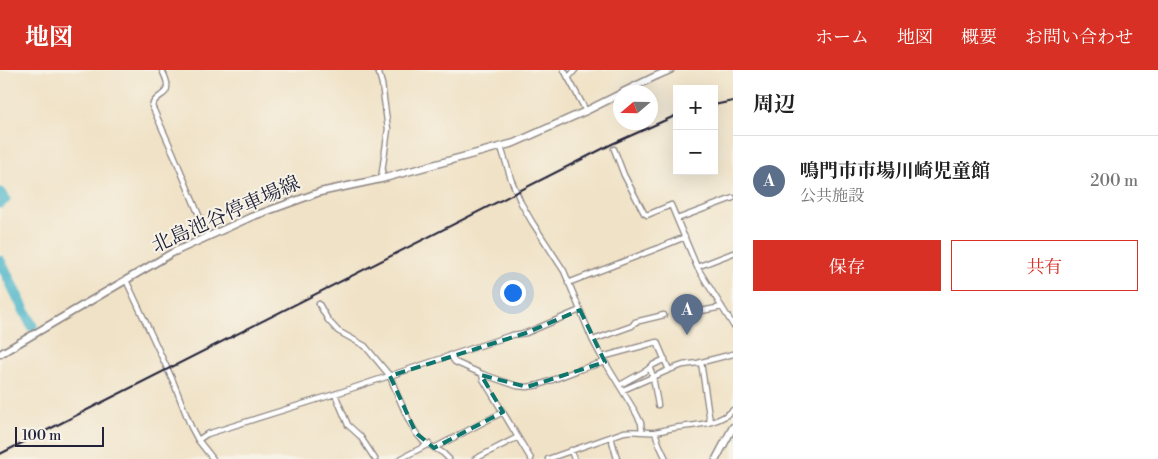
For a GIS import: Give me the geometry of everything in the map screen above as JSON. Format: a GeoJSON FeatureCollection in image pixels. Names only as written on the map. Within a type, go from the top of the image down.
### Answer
{"type":"FeatureCollection","features":[{"type":"Feature","properties":{"kind":"main road","name":"北島池谷停車場線"},"geometry":{"type":"LineString","coordinates":[[637,85],[670,70]]}},
{"type":"Feature","properties":{"kind":"main road","name":"北島池谷停車場線"},"geometry":{"type":"LineString","coordinates":[[0,354],[172,254],[251,217],[320,192],[382,179],[501,148],[537,134],[613,98]]}},
{"type":"Feature","properties":{"kind":"main road"},"geometry":{"type":"LineString","coordinates":[[716,459],[733,428]]}},
{"type":"Feature","properties":{"kind":"street"},"geometry":{"type":"LineString","coordinates":[[162,70],[167,89],[156,98],[152,106],[208,237]]}},
{"type":"Feature","properties":{"kind":"street"},"geometry":{"type":"LineString","coordinates":[[378,70],[382,84],[388,129],[382,179]]}},
{"type":"Feature","properties":{"kind":"street"},"geometry":{"type":"LineString","coordinates":[[564,70],[586,111]]}},
{"type":"Feature","properties":{"kind":"street"},"geometry":{"type":"LineString","coordinates":[[568,78],[576,70]]}},
{"type":"Feature","properties":{"kind":"street"},"geometry":{"type":"LineString","coordinates":[[501,148],[521,203],[564,271],[593,340],[641,423],[642,431]]}},
{"type":"Feature","properties":{"kind":"street"},"geometry":{"type":"LineString","coordinates":[[614,149],[624,175],[644,213],[647,214],[671,205],[697,267],[733,325]]}},
{"type":"Feature","properties":{"kind":"street"},"geometry":{"type":"LineString","coordinates":[[677,219],[733,198]]}},
{"type":"Feature","properties":{"kind":"street"},"geometry":{"type":"LineString","coordinates":[[568,283],[685,237]]}},
{"type":"Feature","properties":{"kind":"street"},"geometry":{"type":"LineString","coordinates":[[697,267],[733,252]]}},
{"type":"Feature","properties":{"kind":"street"},"geometry":{"type":"LineString","coordinates":[[126,280],[173,380],[191,427],[198,440],[213,459]]}},
{"type":"Feature","properties":{"kind":"street"},"geometry":{"type":"LineString","coordinates":[[319,304],[328,320],[338,331],[365,346],[390,376],[409,422],[416,433],[424,442],[443,453],[449,459]]}},
{"type":"Feature","properties":{"kind":"street"},"geometry":{"type":"LineString","coordinates":[[680,315],[722,307]]}},
{"type":"Feature","properties":{"kind":"street"},"geometry":{"type":"LineString","coordinates":[[198,440],[207,434],[512,335],[526,333],[580,310]]}},
{"type":"Feature","properties":{"kind":"street"},"geometry":{"type":"LineString","coordinates":[[593,340],[632,326],[635,322],[664,315]]}},
{"type":"Feature","properties":{"kind":"street"},"geometry":{"type":"LineString","coordinates":[[450,355],[455,362],[482,374],[517,386],[527,387],[539,385],[657,342],[669,370]]}},
{"type":"Feature","properties":{"kind":"street"},"geometry":{"type":"LineString","coordinates":[[621,387],[683,365],[733,354]]}},
{"type":"Feature","properties":{"kind":"street"},"geometry":{"type":"LineString","coordinates":[[621,387],[665,360]]}},
{"type":"Feature","properties":{"kind":"street"},"geometry":{"type":"LineString","coordinates":[[701,362],[710,422]]}},
{"type":"Feature","properties":{"kind":"street"},"geometry":{"type":"LineString","coordinates":[[650,368],[658,405]]}},
{"type":"Feature","properties":{"kind":"street"},"geometry":{"type":"LineString","coordinates":[[482,374],[483,379],[531,459]]}},
{"type":"Feature","properties":{"kind":"street"},"geometry":{"type":"LineString","coordinates":[[335,394],[348,425],[360,436],[375,459]]}},
{"type":"Feature","properties":{"kind":"street"},"geometry":{"type":"LineString","coordinates":[[548,459],[632,430],[655,432],[710,422],[727,416],[733,410]]}},
{"type":"Feature","properties":{"kind":"street"},"geometry":{"type":"LineString","coordinates":[[434,448],[503,412]]}},
{"type":"Feature","properties":{"kind":"street"},"geometry":{"type":"LineString","coordinates":[[655,432],[666,459]]}},
{"type":"Feature","properties":{"kind":"street"},"geometry":{"type":"LineString","coordinates":[[475,459],[518,437]]}},
{"type":"Feature","properties":{"kind":"street"},"geometry":{"type":"LineString","coordinates":[[611,437],[617,459]]}},
{"type":"Feature","properties":{"kind":"street"},"geometry":{"type":"LineString","coordinates":[[400,459],[429,444]]}},
{"type":"Feature","properties":{"kind":"street"},"geometry":{"type":"LineString","coordinates":[[572,450],[574,459]]}},
{"type":"Feature","properties":{"kind":"highlighted area"},"geometry":{"type":"Polygon","coordinates":[[[580,310],[605,362],[527,387],[481,375],[503,412],[434,448],[416,433],[390,376],[526,333],[580,310]]]}},
{"type":"Feature","properties":{"kind":"waterway"},"geometry":{"type":"LineString","coordinates":[[0,193],[5,199],[0,203]]}},
{"type":"Feature","properties":{"kind":"waterway"},"geometry":{"type":"LineString","coordinates":[[0,261],[32,326]]}},
{"type":"Feature","properties":{"kind":"railway"},"geometry":{"type":"LineString","coordinates":[[718,104],[733,101]]}},
{"type":"Feature","properties":{"kind":"railway"},"geometry":{"type":"LineString","coordinates":[[0,454],[612,144],[673,117]]}},
{"type":"Feature","properties":{"kind":"place","name":"鳴門市市場川崎児童館"},"geometry":{"type":"Point","coordinates":[687,335]}}]}
